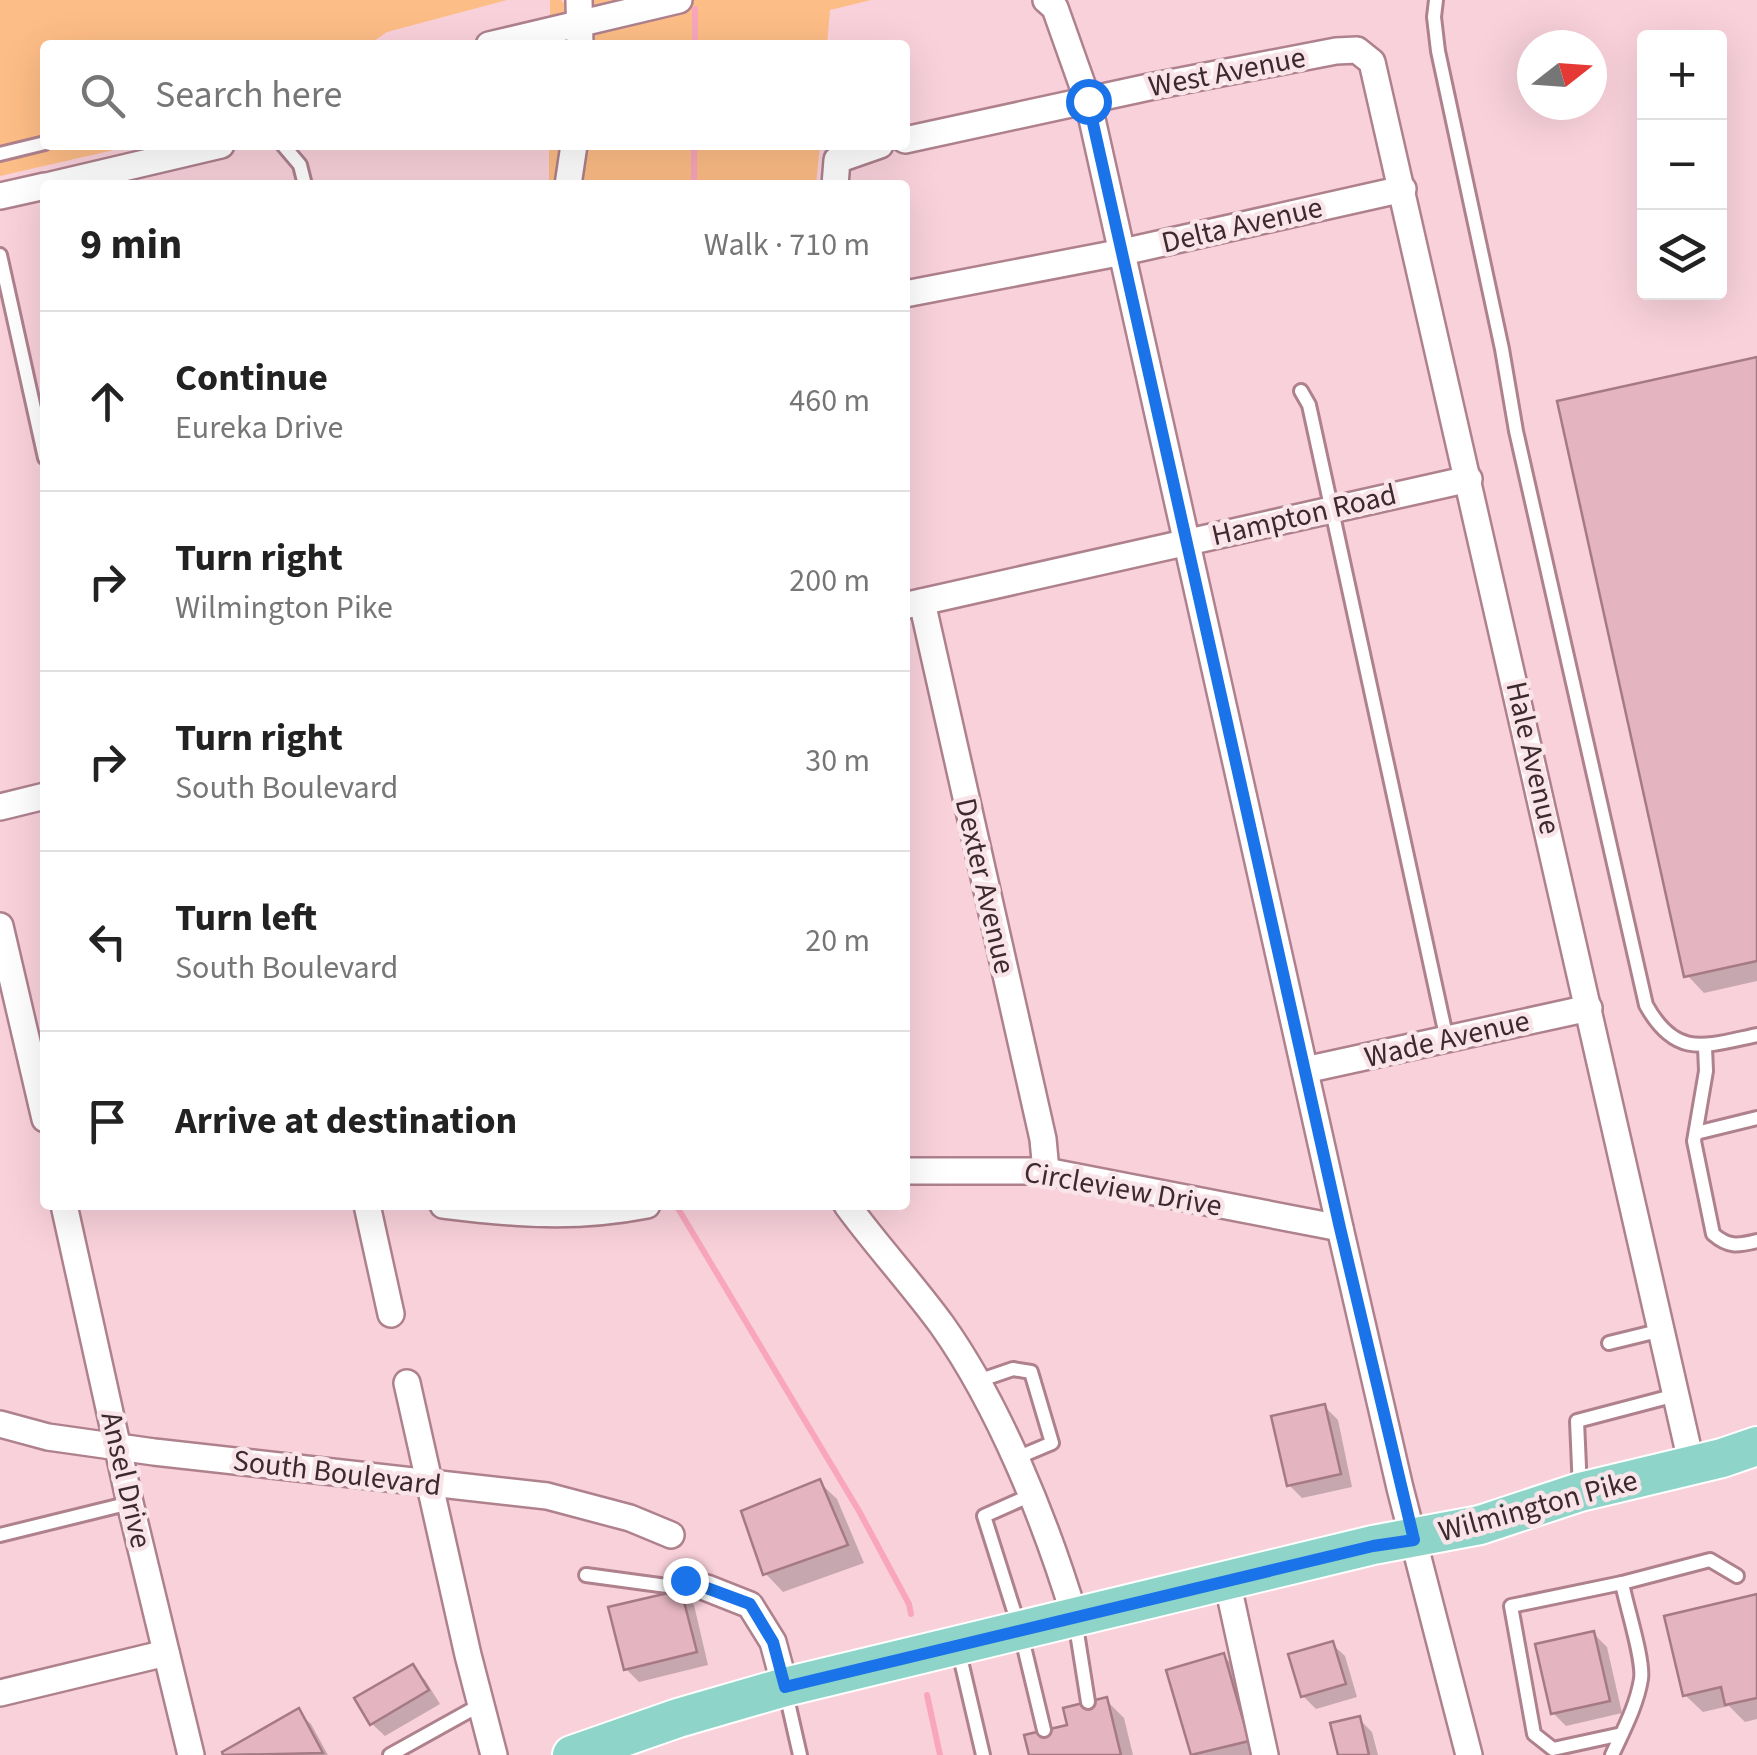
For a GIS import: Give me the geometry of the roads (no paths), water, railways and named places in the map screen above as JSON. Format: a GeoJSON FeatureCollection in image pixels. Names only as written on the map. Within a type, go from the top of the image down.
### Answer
{"type":"FeatureCollection","features":[{"type":"Feature","properties":{"kind":"main road","name":"Wilmington Pike"},"geometry":{"type":"LineString","coordinates":[[572,1755],[611,1748],[785,1687],[1373,1546],[1480,1525],[1580,1492],[1692,1466],[1757,1446]]}},
{"type":"Feature","properties":{"kind":"street"},"geometry":{"type":"LineString","coordinates":[[509,40],[679,0]]}},
{"type":"Feature","properties":{"kind":"street"},"geometry":{"type":"LineString","coordinates":[[1046,0],[1055,8],[1088,101],[1340,1228],[1469,1755]]}},
{"type":"Feature","properties":{"kind":"street","name":"West Avenue"},"geometry":{"type":"LineString","coordinates":[[910,139],[1336,50],[1365,54]]}},
{"type":"Feature","properties":{"kind":"street","name":"Hale Avenue"},"geometry":{"type":"LineString","coordinates":[[1365,54],[1372,62],[1403,189],[1692,1466]]}},
{"type":"Feature","properties":{"kind":"street"},"geometry":{"type":"LineString","coordinates":[[100,180],[135,176],[207,150]]}},
{"type":"Feature","properties":{"kind":"street"},"geometry":{"type":"LineString","coordinates":[[569,180],[573,150]]}},
{"type":"Feature","properties":{"kind":"street"},"geometry":{"type":"LineString","coordinates":[[836,172],[872,150]]}},
{"type":"Feature","properties":{"kind":"street"},"geometry":{"type":"LineString","coordinates":[[0,196],[40,188]]}},
{"type":"Feature","properties":{"kind":"street","name":"Delta Avenue"},"geometry":{"type":"LineString","coordinates":[[910,293],[1123,252],[1403,189]]}},
{"type":"Feature","properties":{"kind":"street","name":"Hampton Road"},"geometry":{"type":"LineString","coordinates":[[914,604],[1469,479]]}},
{"type":"Feature","properties":{"kind":"street","name":"Dexter Avenue"},"geometry":{"type":"LineString","coordinates":[[914,604],[1043,1139],[1046,1171]]}},
{"type":"Feature","properties":{"kind":"street"},"geometry":{"type":"LineString","coordinates":[[0,807],[40,797]]}},
{"type":"Feature","properties":{"kind":"street"},"geometry":{"type":"LineString","coordinates":[[0,926],[40,1098]]}},
{"type":"Feature","properties":{"kind":"street","name":"Wade Avenue"},"geometry":{"type":"LineString","coordinates":[[1305,1070],[1589,1008]]}},
{"type":"Feature","properties":{"kind":"street","name":"Circleview Drive"},"geometry":{"type":"LineString","coordinates":[[910,1172],[1046,1171],[1340,1228]]}},
{"type":"Feature","properties":{"kind":"street","name":"Ansel Drive"},"geometry":{"type":"LineString","coordinates":[[65,1210],[130,1503],[192,1755]]}},
{"type":"Feature","properties":{"kind":"street"},"geometry":{"type":"LineString","coordinates":[[368,1210],[391,1314]]}},
{"type":"Feature","properties":{"kind":"street"},"geometry":{"type":"LineString","coordinates":[[505,1210],[556,1216],[609,1210]]}},
{"type":"Feature","properties":{"kind":"street"},"geometry":{"type":"LineString","coordinates":[[850,1210],[941,1323],[978,1381],[1046,1532],[1075,1618]]}},
{"type":"Feature","properties":{"kind":"street"},"geometry":{"type":"LineString","coordinates":[[407,1383],[494,1755]]}},
{"type":"Feature","properties":{"kind":"street","name":"South Boulevard"},"geometry":{"type":"LineString","coordinates":[[0,1424],[48,1438],[547,1496],[630,1518],[671,1535]]}},
{"type":"Feature","properties":{"kind":"street"},"geometry":{"type":"LineString","coordinates":[[1227,1581],[1265,1755]]}},
{"type":"Feature","properties":{"kind":"street"},"geometry":{"type":"LineString","coordinates":[[707,1588],[750,1604],[773,1642],[785,1687]]}},
{"type":"Feature","properties":{"kind":"street"},"geometry":{"type":"LineString","coordinates":[[0,1693],[166,1654]]}},
{"type":"Feature","properties":{"kind":"lane"},"geometry":{"type":"LineString","coordinates":[[1436,0],[1438,51],[1516,431],[1646,1005],[1668,1035],[1681,1042],[1704,1046],[1757,1035]]}},
{"type":"Feature","properties":{"kind":"lane"},"geometry":{"type":"LineString","coordinates":[[0,154],[40,144]]}},
{"type":"Feature","properties":{"kind":"lane"},"geometry":{"type":"LineString","coordinates":[[287,150],[300,165],[304,180]]}},
{"type":"Feature","properties":{"kind":"lane"},"geometry":{"type":"LineString","coordinates":[[0,255],[40,435]]}},
{"type":"Feature","properties":{"kind":"lane"},"geometry":{"type":"LineString","coordinates":[[1301,392],[1309,404],[1446,1040]]}},
{"type":"Feature","properties":{"kind":"lane"},"geometry":{"type":"LineString","coordinates":[[1704,1046],[1706,1071],[1694,1141],[1712,1234],[1724,1244],[1735,1246],[1757,1242]]}},
{"type":"Feature","properties":{"kind":"lane"},"geometry":{"type":"LineString","coordinates":[[1696,1133],[1757,1118]]}},
{"type":"Feature","properties":{"kind":"lane"},"geometry":{"type":"LineString","coordinates":[[1609,1343],[1662,1330]]}},
{"type":"Feature","properties":{"kind":"lane"},"geometry":{"type":"LineString","coordinates":[[978,1381],[1013,1368],[1031,1372],[1052,1444],[1014,1460]]}},
{"type":"Feature","properties":{"kind":"lane"},"geometry":{"type":"LineString","coordinates":[[1580,1492],[1577,1421],[1676,1395]]}},
{"type":"Feature","properties":{"kind":"lane"},"geometry":{"type":"LineString","coordinates":[[1029,1496],[984,1516],[1020,1630],[1044,1730]]}},
{"type":"Feature","properties":{"kind":"lane"},"geometry":{"type":"LineString","coordinates":[[0,1535],[130,1503]]}},
{"type":"Feature","properties":{"kind":"lane"},"geometry":{"type":"LineString","coordinates":[[1622,1734],[1553,1749],[1534,1734],[1510,1606],[1710,1560],[1736,1576]]}},
{"type":"Feature","properties":{"kind":"lane"},"geometry":{"type":"LineString","coordinates":[[586,1575],[668,1586],[685,1580],[707,1588]]}},
{"type":"Feature","properties":{"kind":"lane"},"geometry":{"type":"LineString","coordinates":[[1612,1755],[1642,1676],[1622,1583]]}},
{"type":"Feature","properties":{"kind":"lane"},"geometry":{"type":"LineString","coordinates":[[1075,1618],[1088,1702]]}},
{"type":"Feature","properties":{"kind":"lane"},"geometry":{"type":"LineString","coordinates":[[958,1645],[983,1755]]}},
{"type":"Feature","properties":{"kind":"lane"},"geometry":{"type":"LineString","coordinates":[[785,1687],[800,1755]]}},
{"type":"Feature","properties":{"kind":"lane"},"geometry":{"type":"LineString","coordinates":[[390,1755],[418,1748],[480,1705]]}},
{"type":"Feature","properties":{"kind":"waterway"},"geometry":{"type":"LineString","coordinates":[[695,9],[695,40]]}},
{"type":"Feature","properties":{"kind":"waterway"},"geometry":{"type":"LineString","coordinates":[[694,150],[694,180]]}},
{"type":"Feature","properties":{"kind":"waterway"},"geometry":{"type":"LineString","coordinates":[[679,1210],[859,1511],[911,1614]]}},
{"type":"Feature","properties":{"kind":"waterway"},"geometry":{"type":"LineString","coordinates":[[927,1695],[940,1755]]}}]}
